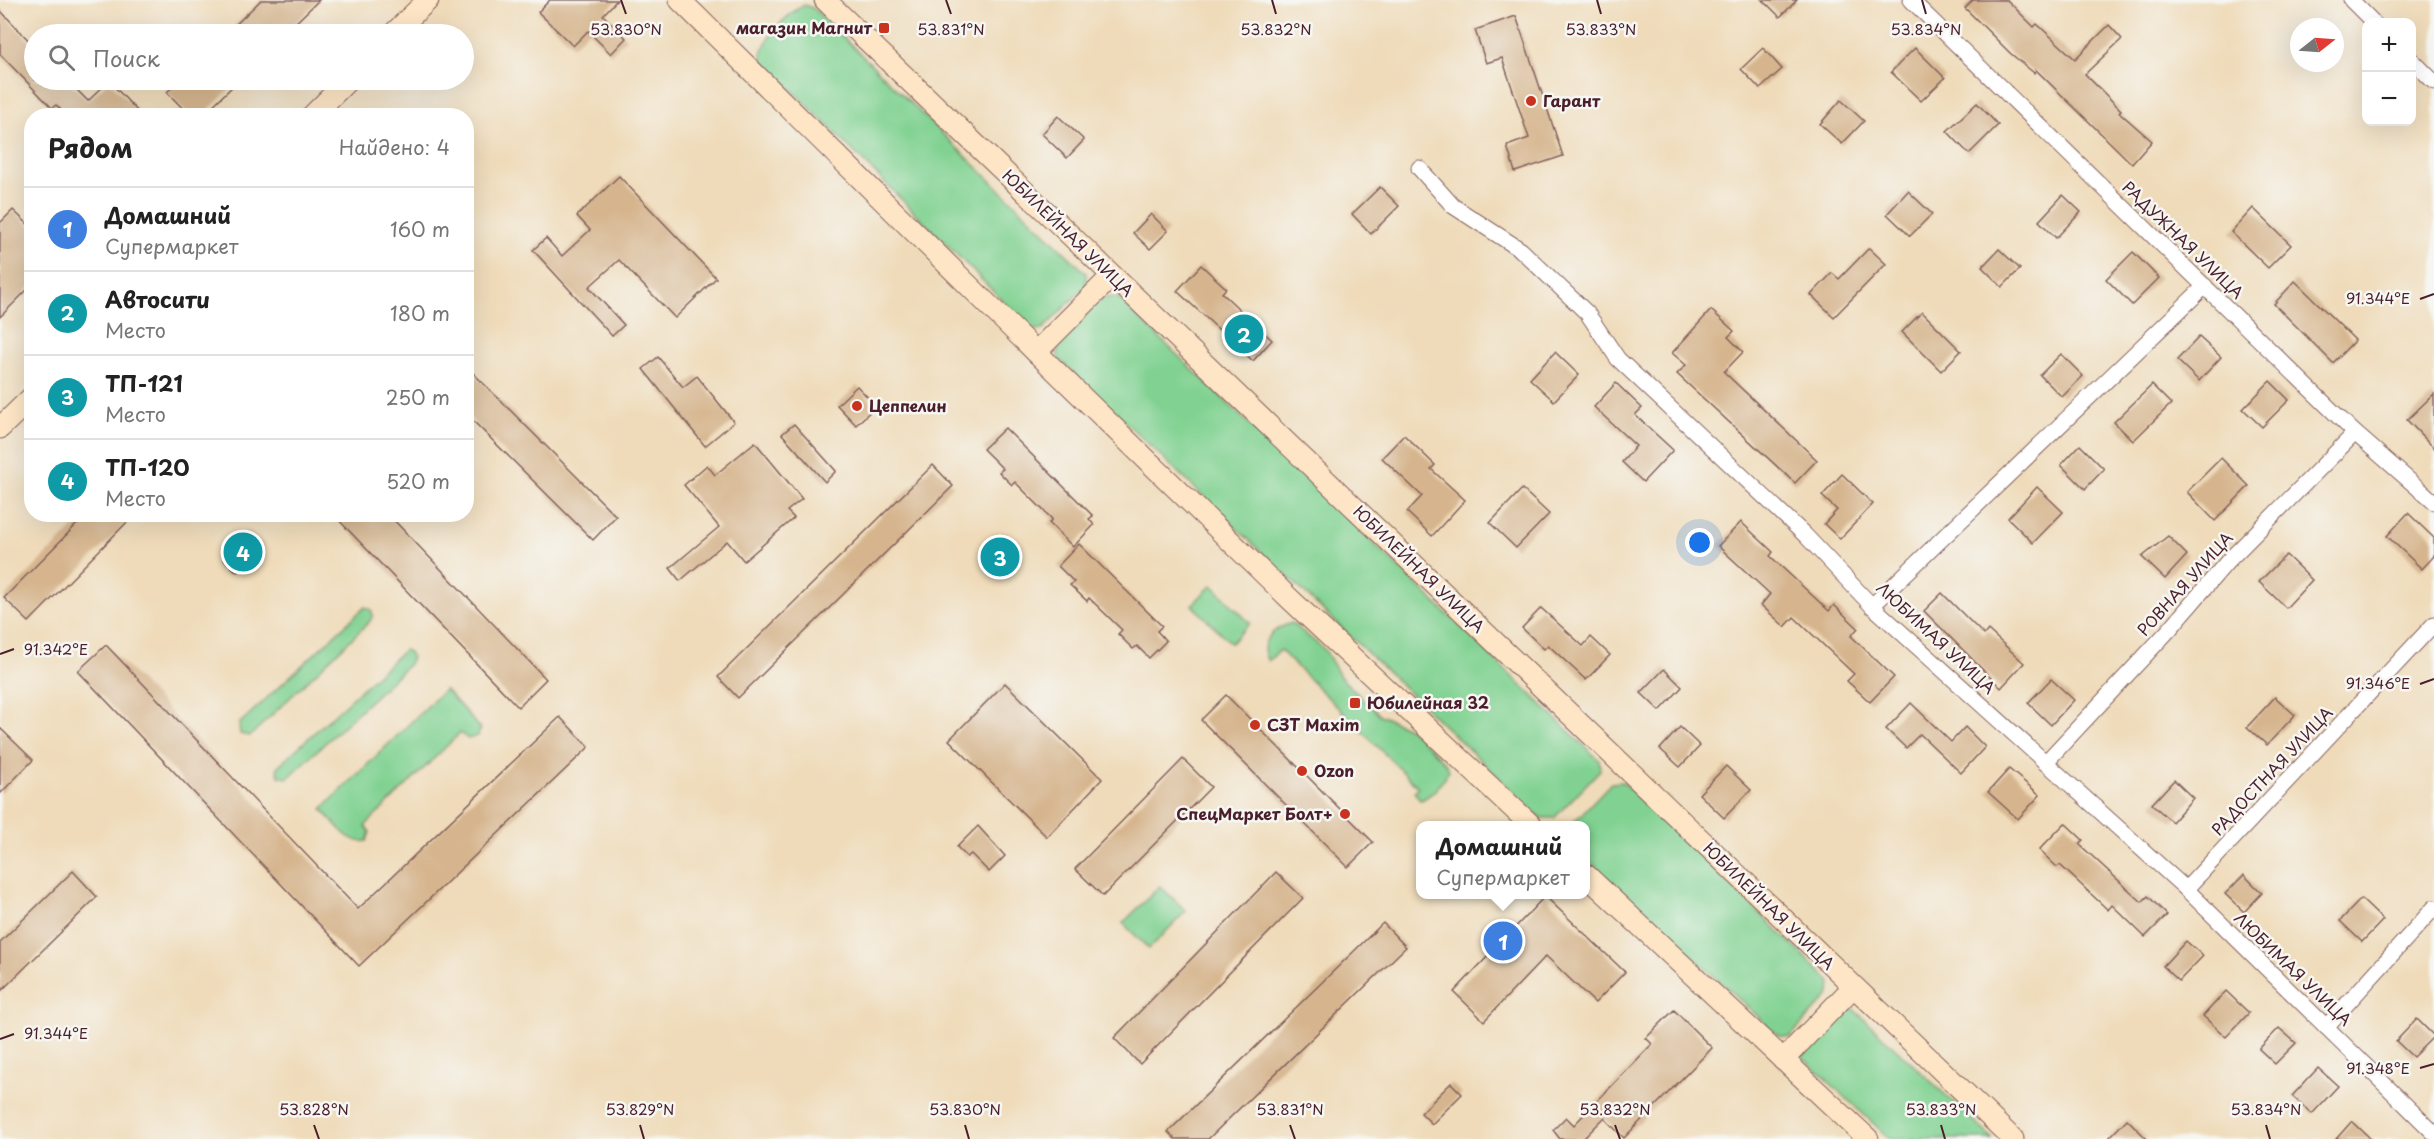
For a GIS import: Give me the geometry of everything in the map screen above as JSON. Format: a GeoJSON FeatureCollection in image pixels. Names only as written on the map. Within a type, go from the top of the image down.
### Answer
{"type":"FeatureCollection","features":[{"type":"Feature","properties":{"kind":"main road"},"geometry":{"type":"LineString","coordinates":[[403,24],[428,0]]}},
{"type":"Feature","properties":{"kind":"main road"},"geometry":{"type":"LineString","coordinates":[[680,0],[1036,352],[1324,632],[1528,821]]}},
{"type":"Feature","properties":{"kind":"main road","name":"ЮБИЛЕЙНАЯ УЛИЦА"},"geometry":{"type":"LineString","coordinates":[[825,0],[2013,1139]]}},
{"type":"Feature","properties":{"kind":"main road"},"geometry":{"type":"LineString","coordinates":[[320,108],[338,90]]}},
{"type":"Feature","properties":{"kind":"main road"},"geometry":{"type":"LineString","coordinates":[[1036,352],[1112,276]]}},
{"type":"Feature","properties":{"kind":"main road"},"geometry":{"type":"LineString","coordinates":[[0,428],[24,405]]}},
{"type":"Feature","properties":{"kind":"main road"},"geometry":{"type":"LineString","coordinates":[[1590,879],[1868,1139]]}},
{"type":"Feature","properties":{"kind":"main road"},"geometry":{"type":"LineString","coordinates":[[1783,1060],[1852,987]]}},
{"type":"Feature","properties":{"kind":"street","name":"РАДУЖНАЯ УЛИЦА"},"geometry":{"type":"LineString","coordinates":[[1911,0],[2355,433],[2434,502]]}},
{"type":"Feature","properties":{"kind":"street"},"geometry":{"type":"LineString","coordinates":[[2351,0],[2369,18]]}},
{"type":"Feature","properties":{"kind":"street"},"geometry":{"type":"LineString","coordinates":[[2416,64],[2434,82]]}},
{"type":"Feature","properties":{"kind":"street","name":"ЛЮБИМАЯ УЛИЦА"},"geometry":{"type":"LineString","coordinates":[[1419,168],[1453,206],[1521,250],[1587,313],[1618,359],[1805,535],[1872,606],[2186,890],[2434,1133]]}},
{"type":"Feature","properties":{"kind":"street"},"geometry":{"type":"LineString","coordinates":[[1872,606],[2205,286]]}},
{"type":"Feature","properties":{"kind":"street","name":"РОВНАЯ УЛИЦА"},"geometry":{"type":"LineString","coordinates":[[2045,763],[2169,630],[2227,562],[2355,433]]}},
{"type":"Feature","properties":{"kind":"street","name":"РАДОСТНАЯ УЛИЦА"},"geometry":{"type":"LineString","coordinates":[[2186,890],[2434,624]]}},
{"type":"Feature","properties":{"kind":"street"},"geometry":{"type":"LineString","coordinates":[[2326,1027],[2434,908]]}},
{"type":"Feature","properties":{"kind":"green space"},"geometry":{"type":"Polygon","coordinates":[[[804,5],[813,8],[1086,273],[1086,286],[1042,330],[1031,329],[761,59],[766,43],[776,28],[804,5]]]}},
{"type":"Feature","properties":{"kind":"green space"},"geometry":{"type":"Polygon","coordinates":[[[1117,297],[1599,760],[1600,770],[1554,818],[1541,818],[1058,358],[1057,344],[1102,298],[1117,297]]]}},
{"type":"Feature","properties":{"kind":"green space"},"geometry":{"type":"Polygon","coordinates":[[[1212,585],[1250,623],[1231,643],[1192,605],[1212,585]]]}},
{"type":"Feature","properties":{"kind":"green space"},"geometry":{"type":"Polygon","coordinates":[[[365,607],[371,610],[373,615],[370,621],[250,736],[240,734],[239,724],[365,607]]]}},
{"type":"Feature","properties":{"kind":"green space"},"geometry":{"type":"Polygon","coordinates":[[[1292,623],[1325,650],[1341,678],[1380,715],[1410,729],[1445,763],[1449,770],[1430,795],[1421,800],[1414,792],[1418,787],[1280,650],[1268,661],[1264,647],[1269,636],[1279,628],[1292,623]]]}},
{"type":"Feature","properties":{"kind":"green space"},"geometry":{"type":"Polygon","coordinates":[[[404,650],[409,652],[412,658],[409,664],[288,778],[279,776],[277,767],[404,650]]]}},
{"type":"Feature","properties":{"kind":"green space"},"geometry":{"type":"Polygon","coordinates":[[[445,689],[480,728],[478,736],[468,739],[460,733],[365,826],[370,832],[367,841],[354,840],[322,809],[445,689]]]}},
{"type":"Feature","properties":{"kind":"green space"},"geometry":{"type":"Polygon","coordinates":[[[1623,782],[1831,982],[1830,994],[1790,1037],[1779,1036],[1590,862],[1590,821],[1575,821],[1611,783],[1623,782]]]}},
{"type":"Feature","properties":{"kind":"green space"},"geometry":{"type":"Polygon","coordinates":[[[1160,886],[1186,911],[1149,949],[1123,923],[1160,886]]]}},
{"type":"Feature","properties":{"kind":"green space"},"geometry":{"type":"Polygon","coordinates":[[[1850,1006],[1993,1139],[1890,1139],[1800,1055],[1850,1006]]]}},
{"type":"Feature","properties":{"kind":"building"},"geometry":{"type":"Polygon","coordinates":[[[261,0],[319,0],[294,24],[236,24],[261,0]]]}},
{"type":"Feature","properties":{"kind":"building"},"geometry":{"type":"Polygon","coordinates":[[[550,0],[617,0],[603,15],[626,38],[611,54],[588,31],[573,46],[538,12],[550,0]]]}},
{"type":"Feature","properties":{"kind":"building"},"geometry":{"type":"Polygon","coordinates":[[[1763,0],[1797,0],[1780,17],[1763,0]]]}},
{"type":"Feature","properties":{"kind":"building"},"geometry":{"type":"Polygon","coordinates":[[[1973,0],[2007,0],[2034,27],[2037,24],[2075,59],[2109,25],[2122,39],[2085,74],[2121,110],[2119,112],[2152,141],[2132,164],[2036,70],[2034,73],[2010,53],[1965,8],[1973,0]]]}},
{"type":"Feature","properties":{"kind":"building"},"geometry":{"type":"Polygon","coordinates":[[[0,10],[24,35],[24,79],[0,54],[0,10]]]}},
{"type":"Feature","properties":{"kind":"building","name":"Гарант"},"geometry":{"type":"Polygon","coordinates":[[[1516,16],[1563,156],[1515,172],[1507,146],[1529,138],[1502,58],[1486,63],[1475,30],[1516,16]]]}},
{"type":"Feature","properties":{"kind":"building"},"geometry":{"type":"Polygon","coordinates":[[[1763,48],[1782,69],[1760,89],[1741,69],[1763,48]]]}},
{"type":"Feature","properties":{"kind":"building"},"geometry":{"type":"Polygon","coordinates":[[[1915,48],[1945,78],[1921,101],[1891,72],[1915,48]]]}},
{"type":"Feature","properties":{"kind":"building"},"geometry":{"type":"Polygon","coordinates":[[[35,90],[77,90],[88,101],[100,90],[117,90],[134,108],[59,108],[56,105],[52,108],[35,90]]]}},
{"type":"Feature","properties":{"kind":"building"},"geometry":{"type":"Polygon","coordinates":[[[169,90],[229,90],[210,108],[182,108],[167,92],[169,90]]]}},
{"type":"Feature","properties":{"kind":"building"},"geometry":{"type":"Polygon","coordinates":[[[1841,100],[1864,121],[1842,144],[1820,124],[1841,100]]]}},
{"type":"Feature","properties":{"kind":"building"},"geometry":{"type":"Polygon","coordinates":[[[1977,103],[1998,125],[1969,154],[1947,131],[1977,103]]]}},
{"type":"Feature","properties":{"kind":"building"},"geometry":{"type":"Polygon","coordinates":[[[1058,116],[1084,140],[1067,158],[1042,134],[1058,116]]]}},
{"type":"Feature","properties":{"kind":"building"},"geometry":{"type":"Polygon","coordinates":[[[619,176],[716,278],[675,318],[619,260],[589,287],[624,325],[612,336],[533,250],[546,238],[562,256],[590,230],[577,216],[619,176]]]}},
{"type":"Feature","properties":{"kind":"building"},"geometry":{"type":"Polygon","coordinates":[[[1380,187],[1399,206],[1371,234],[1352,214],[1380,187]]]}},
{"type":"Feature","properties":{"kind":"building"},"geometry":{"type":"Polygon","coordinates":[[[1908,191],[1932,214],[1910,236],[1887,214],[1908,191]]]}},
{"type":"Feature","properties":{"kind":"building"},"geometry":{"type":"Polygon","coordinates":[[[2063,195],[2081,212],[2056,238],[2039,221],[2063,195]]]}},
{"type":"Feature","properties":{"kind":"building"},"geometry":{"type":"Polygon","coordinates":[[[2253,208],[2291,245],[2268,268],[2231,232],[2253,208]]]}},
{"type":"Feature","properties":{"kind":"building"},"geometry":{"type":"Polygon","coordinates":[[[13,210],[24,220],[24,293],[0,317],[0,223],[13,210]]]}},
{"type":"Feature","properties":{"kind":"building"},"geometry":{"type":"Polygon","coordinates":[[[1151,214],[1168,231],[1150,249],[1133,233],[1151,214]]]}},
{"type":"Feature","properties":{"kind":"building"},"geometry":{"type":"Polygon","coordinates":[[[1869,248],[1886,264],[1834,317],[1811,295],[1832,273],[1839,279],[1869,248]]]}},
{"type":"Feature","properties":{"kind":"building"},"geometry":{"type":"Polygon","coordinates":[[[1999,249],[2020,269],[2002,287],[1982,267],[1999,249]]]}},
{"type":"Feature","properties":{"kind":"building"},"geometry":{"type":"Polygon","coordinates":[[[2133,252],[2159,278],[2132,305],[2106,279],[2133,252]]]}},
{"type":"Feature","properties":{"kind":"building"},"geometry":{"type":"Polygon","coordinates":[[[1201,265],[1226,288],[1222,293],[1272,340],[1253,361],[1177,291],[1201,265]]]}},
{"type":"Feature","properties":{"kind":"building"},"geometry":{"type":"Polygon","coordinates":[[[2295,281],[2355,340],[2333,363],[2274,304],[2295,281]]]}},
{"type":"Feature","properties":{"kind":"building"},"geometry":{"type":"Polygon","coordinates":[[[1711,310],[1734,331],[1728,337],[1743,352],[1724,372],[1817,460],[1795,483],[1677,374],[1686,365],[1672,353],[1711,310]]]}},
{"type":"Feature","properties":{"kind":"building"},"geometry":{"type":"Polygon","coordinates":[[[1922,312],[1961,351],[1941,371],[1902,332],[1922,312]]]}},
{"type":"Feature","properties":{"kind":"building"},"geometry":{"type":"Polygon","coordinates":[[[2199,337],[2221,357],[2199,381],[2177,360],[2199,337]]]}},
{"type":"Feature","properties":{"kind":"building"},"geometry":{"type":"Polygon","coordinates":[[[1555,352],[1579,375],[1554,401],[1530,379],[1555,352]]]}},
{"type":"Feature","properties":{"kind":"building"},"geometry":{"type":"Polygon","coordinates":[[[2061,354],[2083,376],[2062,397],[2040,375],[2061,354]]]}},
{"type":"Feature","properties":{"kind":"building"},"geometry":{"type":"Polygon","coordinates":[[[658,357],[683,387],[697,376],[734,422],[705,446],[643,369],[658,357]]]}},
{"type":"Feature","properties":{"kind":"building"},"geometry":{"type":"Polygon","coordinates":[[[474,374],[616,516],[593,540],[474,422],[474,374]]]}},
{"type":"Feature","properties":{"kind":"building"},"geometry":{"type":"Polygon","coordinates":[[[2270,381],[2289,400],[2262,427],[2243,409],[2270,381]]]}},
{"type":"Feature","properties":{"kind":"building"},"geometry":{"type":"Polygon","coordinates":[[[1616,383],[1642,408],[1635,415],[1673,450],[1643,482],[1622,462],[1636,446],[1594,407],[1616,383]]]}},
{"type":"Feature","properties":{"kind":"building"},"geometry":{"type":"Polygon","coordinates":[[[2152,385],[2171,404],[2133,441],[2114,422],[2152,385]]]}},
{"type":"Feature","properties":{"kind":"building","name":"Цеппелин"},"geometry":{"type":"Polygon","coordinates":[[[857,386],[876,406],[856,425],[837,405],[857,386]]]}},
{"type":"Feature","properties":{"kind":"building"},"geometry":{"type":"Polygon","coordinates":[[[2434,394],[2434,448],[2407,420],[2434,394]]]}},
{"type":"Feature","properties":{"kind":"building"},"geometry":{"type":"Polygon","coordinates":[[[794,424],[836,471],[825,482],[782,434],[794,424]]]}},
{"type":"Feature","properties":{"kind":"building"},"geometry":{"type":"Polygon","coordinates":[[[1005,428],[1093,516],[1089,519],[1094,525],[1073,547],[1049,523],[1052,519],[1015,482],[1012,485],[999,472],[1003,469],[983,449],[1005,428]]]}},
{"type":"Feature","properties":{"kind":"building"},"geometry":{"type":"Polygon","coordinates":[[[1404,435],[1435,465],[1431,469],[1465,500],[1432,536],[1407,512],[1422,496],[1382,458],[1404,435]]]}},
{"type":"Feature","properties":{"kind":"building"},"geometry":{"type":"Polygon","coordinates":[[[755,442],[802,499],[787,511],[794,518],[744,561],[727,541],[680,581],[670,568],[719,527],[684,485],[707,465],[715,475],[755,442]]]}},
{"type":"Feature","properties":{"kind":"building"},"geometry":{"type":"Polygon","coordinates":[[[2080,445],[2104,469],[2085,489],[2061,465],[2080,445]]]}},
{"type":"Feature","properties":{"kind":"building"},"geometry":{"type":"Polygon","coordinates":[[[2221,458],[2249,486],[2215,521],[2187,492],[2221,458]]]}},
{"type":"Feature","properties":{"kind":"building"},"geometry":{"type":"Polygon","coordinates":[[[933,465],[953,486],[738,698],[718,677],[933,465]]]}},
{"type":"Feature","properties":{"kind":"building"},"geometry":{"type":"Polygon","coordinates":[[[1842,474],[1873,504],[1840,539],[1824,524],[1837,510],[1822,496],[1842,474]]]}},
{"type":"Feature","properties":{"kind":"building"},"geometry":{"type":"Polygon","coordinates":[[[2037,487],[2063,512],[2033,543],[2008,518],[2037,487]]]}},
{"type":"Feature","properties":{"kind":"building"},"geometry":{"type":"Polygon","coordinates":[[[1522,489],[1549,514],[1516,548],[1490,523],[1522,489]]]}},
{"type":"Feature","properties":{"kind":"building"},"geometry":{"type":"Polygon","coordinates":[[[2408,513],[2434,538],[2434,556],[2422,569],[2387,536],[2408,513]]]}},
{"type":"Feature","properties":{"kind":"building"},"geometry":{"type":"Polygon","coordinates":[[[79,522],[127,522],[29,622],[4,598],[79,522]]]}},
{"type":"Feature","properties":{"kind":"building"},"geometry":{"type":"Polygon","coordinates":[[[341,522],[396,522],[546,679],[518,707],[341,522]]]}},
{"type":"Feature","properties":{"kind":"building"},"geometry":{"type":"Polygon","coordinates":[[[1741,522],[1773,552],[1770,556],[1829,611],[1834,605],[1858,628],[1851,636],[1894,677],[1870,702],[1847,681],[1854,674],[1794,617],[1785,627],[1761,605],[1770,594],[1718,546],[1741,522]]]}},
{"type":"Feature","properties":{"kind":"building"},"geometry":{"type":"Polygon","coordinates":[[[249,532],[263,546],[237,572],[223,559],[249,532]]]}},
{"type":"Feature","properties":{"kind":"building"},"geometry":{"type":"Polygon","coordinates":[[[2168,536],[2187,555],[2165,579],[2142,557],[2168,536]]]}},
{"type":"Feature","properties":{"kind":"building"},"geometry":{"type":"Polygon","coordinates":[[[1003,539],[1017,550],[996,574],[982,563],[1003,539]]]}},
{"type":"Feature","properties":{"kind":"building"},"geometry":{"type":"Polygon","coordinates":[[[1079,544],[1162,626],[1157,631],[1166,641],[1149,658],[1137,646],[1133,649],[1118,634],[1122,630],[1089,598],[1087,601],[1070,585],[1074,582],[1058,566],[1079,544]]]}},
{"type":"Feature","properties":{"kind":"building"},"geometry":{"type":"Polygon","coordinates":[[[2286,555],[2312,580],[2286,608],[2259,582],[2286,555]]]}},
{"type":"Feature","properties":{"kind":"building"},"geometry":{"type":"Polygon","coordinates":[[[1942,593],[1984,635],[1988,630],[2024,663],[2001,688],[1924,611],[1942,593]]]}},
{"type":"Feature","properties":{"kind":"building"},"geometry":{"type":"Polygon","coordinates":[[[1541,608],[1583,646],[1591,637],[1610,655],[1586,680],[1548,645],[1544,649],[1522,628],[1541,608]]]}},
{"type":"Feature","properties":{"kind":"building"},"geometry":{"type":"Polygon","coordinates":[[[106,645],[358,909],[560,717],[589,747],[359,966],[78,671],[106,645]]]}},
{"type":"Feature","properties":{"kind":"building"},"geometry":{"type":"Polygon","coordinates":[[[1664,669],[1682,687],[1660,711],[1641,693],[1664,669]]]}},
{"type":"Feature","properties":{"kind":"building"},"geometry":{"type":"Polygon","coordinates":[[[2051,679],[2074,700],[2051,725],[2028,703],[2051,679]]]}},
{"type":"Feature","properties":{"kind":"building"},"geometry":{"type":"Polygon","coordinates":[[[1005,683],[1102,779],[1047,837],[949,740],[1005,683]]]}},
{"type":"Feature","properties":{"kind":"building"},"geometry":{"type":"Polygon","coordinates":[[[1226,695],[1373,842],[1348,867],[1201,720],[1226,695]]]}},
{"type":"Feature","properties":{"kind":"building"},"geometry":{"type":"Polygon","coordinates":[[[2275,697],[2295,715],[2267,745],[2247,727],[2275,697]]]}},
{"type":"Feature","properties":{"kind":"building"},"geometry":{"type":"Polygon","coordinates":[[[1911,703],[1951,742],[1965,727],[1985,747],[1961,773],[1920,734],[1906,748],[1886,729],[1911,703]]]}},
{"type":"Feature","properties":{"kind":"building"},"geometry":{"type":"Polygon","coordinates":[[[1680,727],[1700,746],[1680,767],[1660,749],[1680,727]]]}},
{"type":"Feature","properties":{"kind":"building"},"geometry":{"type":"Polygon","coordinates":[[[0,728],[33,760],[0,794],[0,728]]]}},
{"type":"Feature","properties":{"kind":"building"},"geometry":{"type":"Polygon","coordinates":[[[1183,759],[1211,787],[1103,896],[1075,869],[1183,759]]]}},
{"type":"Feature","properties":{"kind":"building"},"geometry":{"type":"Polygon","coordinates":[[[1726,766],[1751,790],[1724,818],[1699,794],[1726,766]]]}},
{"type":"Feature","properties":{"kind":"building"},"geometry":{"type":"Polygon","coordinates":[[[2009,769],[2040,795],[2018,819],[1988,792],[2009,769]]]}},
{"type":"Feature","properties":{"kind":"building"},"geometry":{"type":"Polygon","coordinates":[[[2174,780],[2193,798],[2172,822],[2152,804],[2174,780]]]}},
{"type":"Feature","properties":{"kind":"building"},"geometry":{"type":"Polygon","coordinates":[[[2065,823],[2083,840],[2079,844],[2142,902],[2148,896],[2167,915],[2145,937],[2112,905],[2108,910],[2060,865],[2057,867],[2039,850],[2065,823]]]}},
{"type":"Feature","properties":{"kind":"building"},"geometry":{"type":"Polygon","coordinates":[[[978,826],[1005,856],[989,872],[971,854],[967,857],[957,847],[978,826]]]}},
{"type":"Feature","properties":{"kind":"building"},"geometry":{"type":"Polygon","coordinates":[[[73,871],[97,897],[0,992],[0,942],[73,871]]]}},
{"type":"Feature","properties":{"kind":"building"},"geometry":{"type":"Polygon","coordinates":[[[1276,872],[1303,898],[1140,1064],[1114,1038],[1276,872]]]}},
{"type":"Feature","properties":{"kind":"building"},"geometry":{"type":"Polygon","coordinates":[[[2244,875],[2262,893],[2244,912],[2225,894],[2244,875]]]}},
{"type":"Feature","properties":{"kind":"building"},"geometry":{"type":"Polygon","coordinates":[[[1542,899],[1548,899],[1625,972],[1595,1003],[1546,956],[1484,1021],[1454,992],[1542,899]]]}},
{"type":"Feature","properties":{"kind":"building"},"geometry":{"type":"Polygon","coordinates":[[[2361,899],[2383,920],[2362,942],[2340,921],[2361,899]]]}},
{"type":"Feature","properties":{"kind":"building"},"geometry":{"type":"Polygon","coordinates":[[[1383,923],[1406,947],[1208,1139],[1175,1139],[1168,1132],[1383,923]]]}},
{"type":"Feature","properties":{"kind":"building"},"geometry":{"type":"Polygon","coordinates":[[[2186,941],[2203,956],[2179,981],[2163,966],[2186,941]]]}},
{"type":"Feature","properties":{"kind":"building"},"geometry":{"type":"Polygon","coordinates":[[[2226,991],[2249,1013],[2226,1037],[2203,1016],[2226,991]]]}},
{"type":"Feature","properties":{"kind":"building"},"geometry":{"type":"Polygon","coordinates":[[[1674,1010],[1712,1048],[1624,1138],[1604,1118],[1585,1137],[1587,1139],[1560,1139],[1553,1130],[1566,1117],[1574,1125],[1652,1044],[1646,1038],[1674,1010]]]}},
{"type":"Feature","properties":{"kind":"building"},"geometry":{"type":"Polygon","coordinates":[[[2417,1019],[2434,1036],[2413,1057],[2396,1041],[2417,1019]]]}},
{"type":"Feature","properties":{"kind":"building"},"geometry":{"type":"Polygon","coordinates":[[[2279,1028],[2296,1043],[2275,1064],[2259,1049],[2279,1028]]]}},
{"type":"Feature","properties":{"kind":"building"},"geometry":{"type":"Polygon","coordinates":[[[2318,1068],[2338,1086],[2312,1114],[2292,1096],[2318,1068]]]}},
{"type":"Feature","properties":{"kind":"building"},"geometry":{"type":"Polygon","coordinates":[[[1451,1083],[1462,1094],[1432,1124],[1421,1113],[1451,1083]]]}},
{"type":"Feature","properties":{"kind":"building"},"geometry":{"type":"Polygon","coordinates":[[[2127,1119],[2147,1139],[2108,1139],[2127,1119]]]}},
{"type":"Feature","properties":{"kind":"building"},"geometry":{"type":"Polygon","coordinates":[[[2352,1121],[2371,1139],[2336,1139],[2352,1121]]]}},
{"type":"Feature","properties":{"kind":"place","name":"магазин Магнит"},"geometry":{"type":"Point","coordinates":[884,28]}},
{"type":"Feature","properties":{"kind":"place","name":"Гарант"},"geometry":{"type":"Point","coordinates":[1531,101]}},
{"type":"Feature","properties":{"kind":"place","name":"Автосити"},"geometry":{"type":"Point","coordinates":[1244,334]}},
{"type":"Feature","properties":{"kind":"place","name":"Цеппелин"},"geometry":{"type":"Point","coordinates":[857,406]}},
{"type":"Feature","properties":{"kind":"place","name":"ТП-120"},"geometry":{"type":"Point","coordinates":[243,552]}},
{"type":"Feature","properties":{"kind":"place","name":"ТП-121"},"geometry":{"type":"Point","coordinates":[1000,557]}},
{"type":"Feature","properties":{"kind":"place","name":"Юбилейная 32"},"geometry":{"type":"Point","coordinates":[1355,703]}},
{"type":"Feature","properties":{"kind":"place","name":"СЗТ Maxim"},"geometry":{"type":"Point","coordinates":[1255,725]}},
{"type":"Feature","properties":{"kind":"place","name":"Ozon"},"geometry":{"type":"Point","coordinates":[1302,771]}},
{"type":"Feature","properties":{"kind":"place","name":"СпецМаркет Болт+"},"geometry":{"type":"Point","coordinates":[1345,814]}},
{"type":"Feature","properties":{"kind":"place","name":"Домашний"},"geometry":{"type":"Point","coordinates":[1503,941]}}]}
